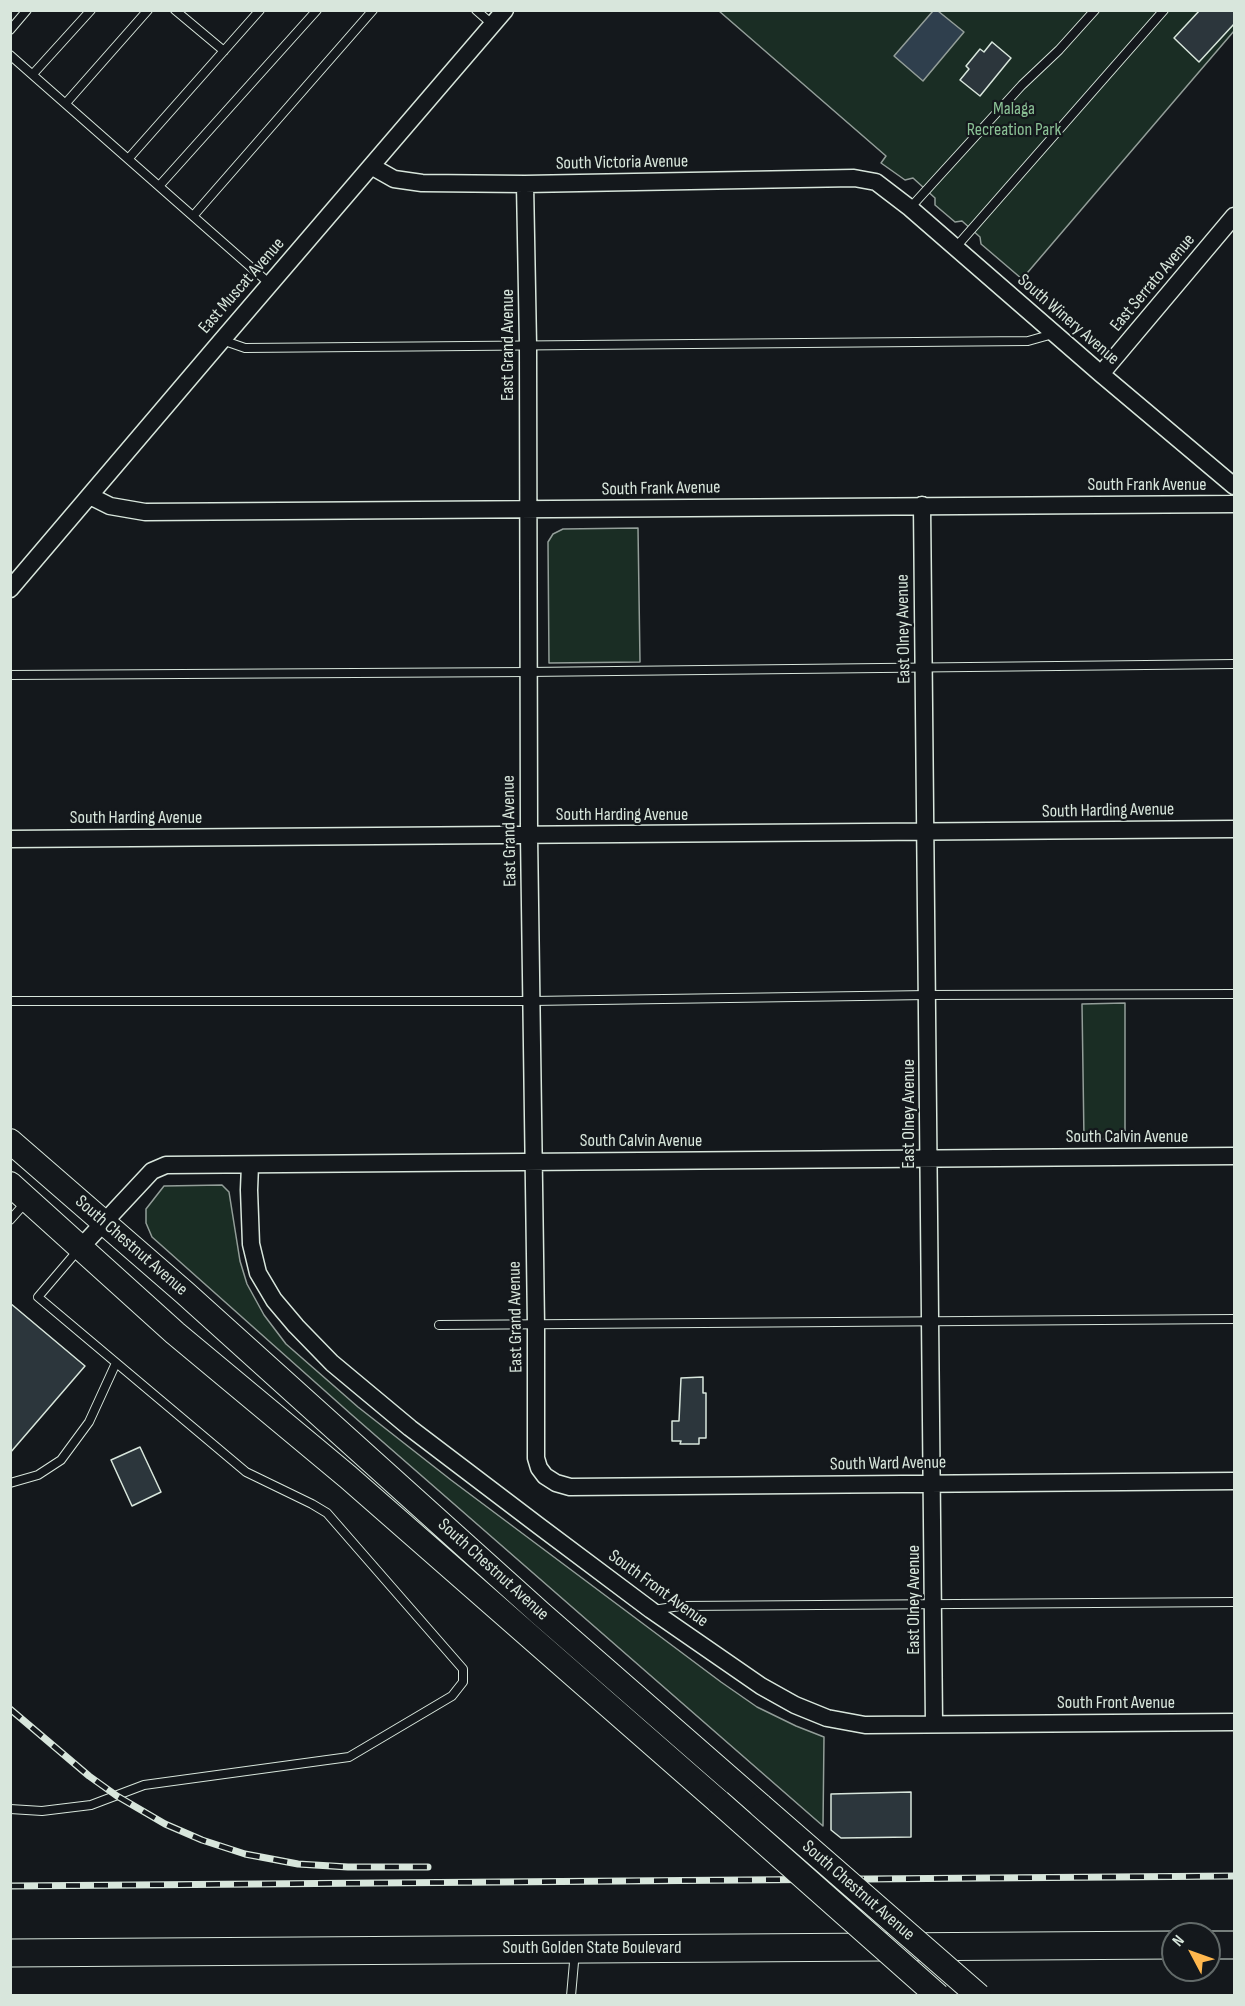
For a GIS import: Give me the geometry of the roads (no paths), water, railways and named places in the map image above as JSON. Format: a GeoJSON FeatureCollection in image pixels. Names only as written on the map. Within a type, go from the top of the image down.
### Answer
{"type":"FeatureCollection","features":[{"type":"Feature","properties":{"kind":"main road","name":"South Chestnut Avenue"},"geometry":{"type":"LineString","coordinates":[[10,1141],[185,1293],[531,1605],[979,1995]]}},
{"type":"Feature","properties":{"kind":"main road","name":"South Chestnut Avenue"},"geometry":{"type":"LineString","coordinates":[[19,1192],[82,1246],[175,1333],[348,1477],[938,1995]]}},
{"type":"Feature","properties":{"kind":"main road","name":"South Golden State Boulevard"},"geometry":{"type":"LineString","coordinates":[[10,1953],[1161,1945]]}},
{"type":"Feature","properties":{"kind":"street","name":"East Muscat Avenue"},"geometry":{"type":"LineString","coordinates":[[10,589],[505,10]]}},
{"type":"Feature","properties":{"kind":"street","name":"South Victoria Avenue"},"geometry":{"type":"LineString","coordinates":[[371,166],[394,179],[422,183],[525,184],[854,178],[876,182]]}},
{"type":"Feature","properties":{"kind":"street","name":"South Winery Avenue"},"geometry":{"type":"LineString","coordinates":[[876,182],[956,247],[1234,486]]}},
{"type":"Feature","properties":{"kind":"street","name":"East Grand Avenue"},"geometry":{"type":"LineString","coordinates":[[525,184],[536,1458],[545,1476]]}},
{"type":"Feature","properties":{"kind":"street","name":"East Serrato Avenue"},"geometry":{"type":"LineString","coordinates":[[1101,374],[1234,216]]}},
{"type":"Feature","properties":{"kind":"street","name":"South Frank Avenue"},"geometry":{"type":"LineString","coordinates":[[90,496],[110,506],[145,512],[1234,504]]}},
{"type":"Feature","properties":{"kind":"street","name":"East Olney Avenue"},"geometry":{"type":"LineString","coordinates":[[922,505],[934,1723]]}},
{"type":"Feature","properties":{"kind":"street","name":"South Harding Avenue"},"geometry":{"type":"LineString","coordinates":[[10,838],[1234,829]]}},
{"type":"Feature","properties":{"kind":"street","name":"South Calvin Avenue"},"geometry":{"type":"LineString","coordinates":[[82,1246],[152,1171],[166,1165],[1234,1156]]}},
{"type":"Feature","properties":{"kind":"street","name":"South Front Avenue"},"geometry":{"type":"LineString","coordinates":[[250,1165],[251,1244],[258,1273],[274,1300],[296,1326],[333,1363],[410,1428],[651,1610],[761,1686],[795,1705],[827,1718],[865,1725],[1234,1722]]}},
{"type":"Feature","properties":{"kind":"street","name":"South Ward Avenue"},"geometry":{"type":"LineString","coordinates":[[545,1476],[556,1483],[570,1487],[1234,1480]]}},
{"type":"Feature","properties":{"kind":"lane"},"geometry":{"type":"LineString","coordinates":[[10,30],[27,10]]}},
{"type":"Feature","properties":{"kind":"lane"},"geometry":{"type":"LineString","coordinates":[[33,74],[90,10]]}},
{"type":"Feature","properties":{"kind":"lane"},"geometry":{"type":"LineString","coordinates":[[66,103],[147,10]]}},
{"type":"Feature","properties":{"kind":"lane"},"geometry":{"type":"LineString","coordinates":[[175,10],[224,51]]}},
{"type":"Feature","properties":{"kind":"lane"},"geometry":{"type":"LineString","coordinates":[[129,158],[260,10]]}},
{"type":"Feature","properties":{"kind":"lane"},"geometry":{"type":"LineString","coordinates":[[160,186],[317,10]]}},
{"type":"Feature","properties":{"kind":"lane"},"geometry":{"type":"LineString","coordinates":[[194,215],[373,10]]}},
{"type":"Feature","properties":{"kind":"lane"},"geometry":{"type":"LineString","coordinates":[[476,10],[493,25]]}},
{"type":"Feature","properties":{"kind":"lane"},"geometry":{"type":"LineString","coordinates":[[910,208],[1022,85],[1059,50],[1095,10]]}},
{"type":"Feature","properties":{"kind":"lane"},"geometry":{"type":"LineString","coordinates":[[956,247],[1164,10]]}},
{"type":"Feature","properties":{"kind":"lane"},"geometry":{"type":"LineString","coordinates":[[10,54],[270,284]]}},
{"type":"Feature","properties":{"kind":"lane"},"geometry":{"type":"LineString","coordinates":[[222,340],[245,348],[1028,341],[1054,333]]}},
{"type":"Feature","properties":{"kind":"lane"},"geometry":{"type":"LineString","coordinates":[[10,675],[924,669],[1234,664]]}},
{"type":"Feature","properties":{"kind":"lane"},"geometry":{"type":"LineString","coordinates":[[10,1001],[532,1001],[927,995],[1234,994]]}},
{"type":"Feature","properties":{"kind":"lane"},"geometry":{"type":"LineString","coordinates":[[10,1220],[19,1192]]}},
{"type":"Feature","properties":{"kind":"lane"},"geometry":{"type":"LineString","coordinates":[[10,1809],[42,1811],[91,1805],[144,1785],[349,1757],[453,1696],[463,1682],[463,1669],[327,1513],[246,1472],[38,1297],[82,1246]]}},
{"type":"Feature","properties":{"kind":"lane"},"geometry":{"type":"LineString","coordinates":[[439,1325],[1234,1319]]}},
{"type":"Feature","properties":{"kind":"lane"},"geometry":{"type":"LineString","coordinates":[[10,1483],[38,1475],[61,1460],[89,1422],[116,1363]]}},
{"type":"Feature","properties":{"kind":"lane"},"geometry":{"type":"LineString","coordinates":[[651,1610],[680,1606],[1234,1602]]}},
{"type":"Feature","properties":{"kind":"lane"},"geometry":{"type":"LineString","coordinates":[[571,1995],[575,1948]]}},
{"type":"Feature","properties":{"kind":"water"},"geometry":{"type":"Polygon","coordinates":[[[933,11],[938,11],[964,32],[923,81],[894,56],[933,11]]]}},
{"type":"Feature","properties":{"kind":"railway"},"geometry":{"type":"LineString","coordinates":[[10,1709],[89,1776],[117,1796],[165,1824],[202,1840],[245,1854],[298,1864],[348,1867],[428,1867]]}},
{"type":"Feature","properties":{"kind":"railway"},"geometry":{"type":"LineString","coordinates":[[10,1886],[1234,1876]]}},
{"type":"Feature","properties":{"kind":"park label","name":"Malaga Recreation Park"},"geometry":{"type":"Point","coordinates":[1014,119]}}]}
